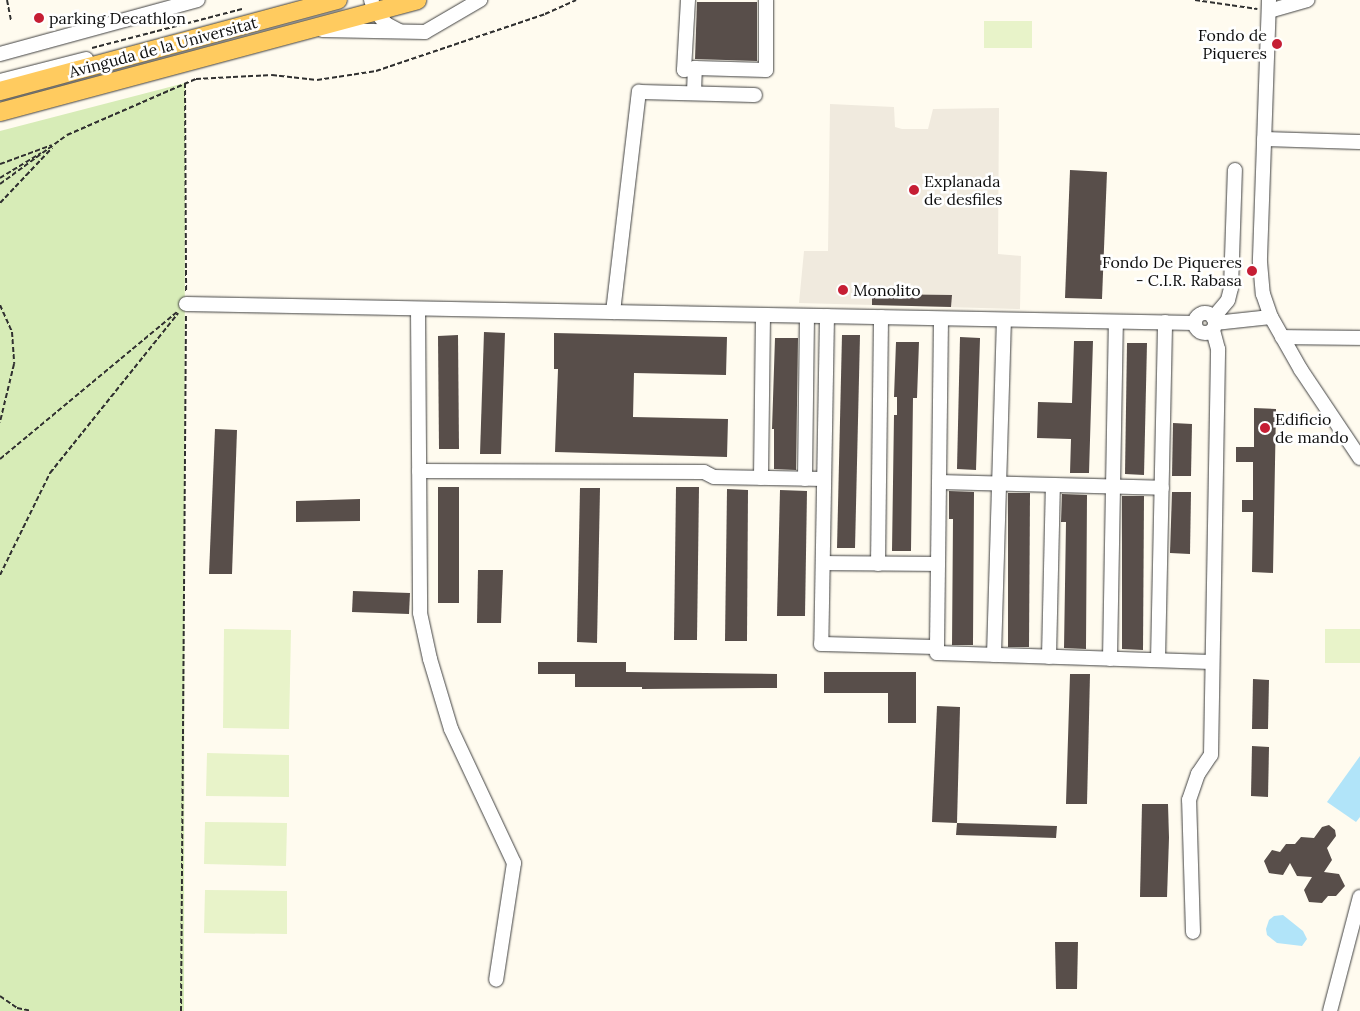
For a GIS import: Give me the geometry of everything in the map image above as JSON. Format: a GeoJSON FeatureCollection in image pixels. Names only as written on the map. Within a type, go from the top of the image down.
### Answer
{"type":"FeatureCollection","features":[{"type":"Feature","properties":{"kind":"main road","name":"Avinguda de la Universitat"},"geometry":{"type":"LineString","coordinates":[[0,112],[304,31],[373,6],[417,0]]}},
{"type":"Feature","properties":{"kind":"main road","name":"Avinguda de la Universitat"},"geometry":{"type":"LineString","coordinates":[[0,91],[331,1]]}},
{"type":"Feature","properties":{"kind":"street"},"geometry":{"type":"LineString","coordinates":[[0,54],[152,6],[198,0]]}},
{"type":"Feature","properties":{"kind":"street","name":"Avinguda de la Universitat"},"geometry":{"type":"LineString","coordinates":[[446,18],[456,0]]}},
{"type":"Feature","properties":{"kind":"street","name":"Avinguda de la Universitat"},"geometry":{"type":"LineString","coordinates":[[304,31],[399,31],[412,34],[425,32],[436,27],[446,18],[480,0]]}},
{"type":"Feature","properties":{"kind":"street"},"geometry":{"type":"LineString","coordinates":[[688,0],[684,70],[695,68],[766,70],[766,0]]}},
{"type":"Feature","properties":{"kind":"street"},"geometry":{"type":"LineString","coordinates":[[1307,0],[1269,6],[1260,262],[1264,294],[1271,318],[1301,370],[1360,458]]}},
{"type":"Feature","properties":{"kind":"street"},"geometry":{"type":"LineString","coordinates":[[373,6],[386,24],[399,31]]}},
{"type":"Feature","properties":{"kind":"street"},"geometry":{"type":"LineString","coordinates":[[0,81],[85,59],[168,46]]}},
{"type":"Feature","properties":{"kind":"street"},"geometry":{"type":"LineString","coordinates":[[694,93],[695,68]]}},
{"type":"Feature","properties":{"kind":"street"},"geometry":{"type":"LineString","coordinates":[[613,312],[639,92],[755,95]]}},
{"type":"Feature","properties":{"kind":"street"},"geometry":{"type":"LineString","coordinates":[[1264,139],[1360,142]]}},
{"type":"Feature","properties":{"kind":"street"},"geometry":{"type":"LineString","coordinates":[[1214,324],[1228,300],[1231,288],[1235,170]]}},
{"type":"Feature","properties":{"kind":"street"},"geometry":{"type":"LineString","coordinates":[[186,304],[1195,323],[1196,318],[1203,314],[1214,324],[1218,349],[1211,755],[1198,774],[1189,800],[1193,932]]}},
{"type":"Feature","properties":{"kind":"street"},"geometry":{"type":"LineString","coordinates":[[418,309],[420,613],[430,659],[451,729],[514,863],[496,980]]}},
{"type":"Feature","properties":{"kind":"street"},"geometry":{"type":"LineString","coordinates":[[761,478],[763,315]]}},
{"type":"Feature","properties":{"kind":"street"},"geometry":{"type":"LineString","coordinates":[[805,479],[807,316]]}},
{"type":"Feature","properties":{"kind":"street"},"geometry":{"type":"LineString","coordinates":[[827,316],[822,644],[937,646]]}},
{"type":"Feature","properties":{"kind":"street"},"geometry":{"type":"LineString","coordinates":[[878,564],[881,317]]}},
{"type":"Feature","properties":{"kind":"street"},"geometry":{"type":"LineString","coordinates":[[1214,324],[1271,318]]}},
{"type":"Feature","properties":{"kind":"street"},"geometry":{"type":"LineString","coordinates":[[941,319],[937,653],[1212,662]]}},
{"type":"Feature","properties":{"kind":"street"},"geometry":{"type":"LineString","coordinates":[[994,655],[1004,320]]}},
{"type":"Feature","properties":{"kind":"street"},"geometry":{"type":"LineString","coordinates":[[1110,659],[1116,322]]}},
{"type":"Feature","properties":{"kind":"street"},"geometry":{"type":"LineString","coordinates":[[1158,660],[1165,322]]}},
{"type":"Feature","properties":{"kind":"street"},"geometry":{"type":"LineString","coordinates":[[1282,337],[1360,338]]}},
{"type":"Feature","properties":{"kind":"street"},"geometry":{"type":"LineString","coordinates":[[419,471],[704,472],[714,477],[824,479]]}},
{"type":"Feature","properties":{"kind":"street"},"geometry":{"type":"LineString","coordinates":[[939,482],[1162,488]]}},
{"type":"Feature","properties":{"kind":"street"},"geometry":{"type":"LineString","coordinates":[[1049,657],[1053,485]]}},
{"type":"Feature","properties":{"kind":"street"},"geometry":{"type":"LineString","coordinates":[[823,563],[938,564]]}},
{"type":"Feature","properties":{"kind":"street"},"geometry":{"type":"LineString","coordinates":[[1330,1011],[1360,897]]}},
{"type":"Feature","properties":{"kind":"path"},"geometry":{"type":"LineString","coordinates":[[7,0],[11,21]]}},
{"type":"Feature","properties":{"kind":"path"},"geometry":{"type":"LineString","coordinates":[[0,184],[67,135],[196,79],[272,75],[317,80],[376,71],[545,14],[576,0]]}},
{"type":"Feature","properties":{"kind":"path"},"geometry":{"type":"LineString","coordinates":[[1194,0],[1269,6]]}},
{"type":"Feature","properties":{"kind":"path"},"geometry":{"type":"LineString","coordinates":[[86,49],[250,7]]}},
{"type":"Feature","properties":{"kind":"path"},"geometry":{"type":"LineString","coordinates":[[181,1011],[186,304],[185,83]]}},
{"type":"Feature","properties":{"kind":"path"},"geometry":{"type":"LineString","coordinates":[[0,164],[56,143]]}},
{"type":"Feature","properties":{"kind":"path"},"geometry":{"type":"LineString","coordinates":[[0,178],[56,143]]}},
{"type":"Feature","properties":{"kind":"path"},"geometry":{"type":"LineString","coordinates":[[0,202],[56,143]]}},
{"type":"Feature","properties":{"kind":"path"},"geometry":{"type":"LineString","coordinates":[[0,304],[12,332],[14,364],[0,422]]}},
{"type":"Feature","properties":{"kind":"path"},"geometry":{"type":"LineString","coordinates":[[0,459],[186,304]]}},
{"type":"Feature","properties":{"kind":"path"},"geometry":{"type":"LineString","coordinates":[[0,575],[50,473],[186,304]]}},
{"type":"Feature","properties":{"kind":"path"},"geometry":{"type":"LineString","coordinates":[[0,996],[18,1008],[32,1011]]}},
{"type":"Feature","properties":{"kind":"green space"},"geometry":{"type":"Polygon","coordinates":[[[984,21],[1032,21],[1032,48],[984,48],[984,21]]]}},
{"type":"Feature","properties":{"kind":"green space"},"geometry":{"type":"Polygon","coordinates":[[[185,83],[184,1011],[0,1011],[0,131],[185,83]]]}},
{"type":"Feature","properties":{"kind":"green space"},"geometry":{"type":"Polygon","coordinates":[[[224,629],[291,630],[289,729],[223,728],[224,629]]]}},
{"type":"Feature","properties":{"kind":"green space"},"geometry":{"type":"Polygon","coordinates":[[[1325,629],[1360,629],[1360,663],[1325,663],[1325,629]]]}},
{"type":"Feature","properties":{"kind":"green space"},"geometry":{"type":"Polygon","coordinates":[[[207,753],[289,755],[289,797],[206,796],[207,753]]]}},
{"type":"Feature","properties":{"kind":"green space"},"geometry":{"type":"Polygon","coordinates":[[[205,822],[287,823],[286,866],[204,864],[205,822]]]}},
{"type":"Feature","properties":{"kind":"green space"},"geometry":{"type":"Polygon","coordinates":[[[205,890],[287,891],[287,934],[204,933],[205,890]]]}},
{"type":"Feature","properties":{"kind":"shaded area","name":"Explanada de desfiles"},"geometry":{"type":"Polygon","coordinates":[[[830,104],[894,107],[895,127],[902,129],[928,129],[933,109],[999,108],[998,254],[1021,256],[1020,309],[799,303],[804,251],[828,251],[830,104]]]}},
{"type":"Feature","properties":{"kind":"water"},"geometry":{"type":"Polygon","coordinates":[[[1360,756],[1360,817],[1356,822],[1327,802],[1360,756]]]}},
{"type":"Feature","properties":{"kind":"water"},"geometry":{"type":"Polygon","coordinates":[[[1283,915],[1303,931],[1307,939],[1302,946],[1277,943],[1267,935],[1266,929],[1269,920],[1274,916],[1283,915]]]}},
{"type":"Feature","properties":{"kind":"building"},"geometry":{"type":"Polygon","coordinates":[[[697,2],[757,2],[757,61],[695,59],[697,2]]]}},
{"type":"Feature","properties":{"kind":"building"},"geometry":{"type":"Polygon","coordinates":[[[1070,170],[1107,172],[1102,299],[1065,298],[1070,170]]]}},
{"type":"Feature","properties":{"kind":"building"},"geometry":{"type":"Polygon","coordinates":[[[872,294],[952,295],[951,307],[872,305],[872,294]]]}},
{"type":"Feature","properties":{"kind":"building"},"geometry":{"type":"Polygon","coordinates":[[[484,332],[505,333],[501,454],[480,454],[484,332]]]}},
{"type":"Feature","properties":{"kind":"building"},"geometry":{"type":"Polygon","coordinates":[[[554,333],[727,337],[726,375],[634,373],[633,417],[728,419],[727,457],[555,452],[558,369],[554,369],[554,333]]]}},
{"type":"Feature","properties":{"kind":"building"},"geometry":{"type":"Polygon","coordinates":[[[458,335],[459,449],[439,449],[438,336],[458,335]]]}},
{"type":"Feature","properties":{"kind":"building"},"geometry":{"type":"Polygon","coordinates":[[[842,335],[860,335],[855,548],[837,548],[842,335]]]}},
{"type":"Feature","properties":{"kind":"building"},"geometry":{"type":"Polygon","coordinates":[[[960,337],[980,338],[976,470],[957,469],[960,337]]]}},
{"type":"Feature","properties":{"kind":"building"},"geometry":{"type":"Polygon","coordinates":[[[775,338],[798,338],[796,470],[774,469],[774,429],[772,429],[775,338]]]}},
{"type":"Feature","properties":{"kind":"building"},"geometry":{"type":"Polygon","coordinates":[[[1074,341],[1093,341],[1089,473],[1070,473],[1071,439],[1037,438],[1038,402],[1072,403],[1074,341]]]}},
{"type":"Feature","properties":{"kind":"building"},"geometry":{"type":"Polygon","coordinates":[[[896,342],[919,342],[917,398],[913,398],[911,551],[892,551],[894,415],[897,415],[897,397],[894,397],[896,342]]]}},
{"type":"Feature","properties":{"kind":"building"},"geometry":{"type":"Polygon","coordinates":[[[1127,343],[1147,343],[1144,475],[1125,474],[1127,343]]]}},
{"type":"Feature","properties":{"kind":"building"},"geometry":{"type":"Polygon","coordinates":[[[1254,408],[1276,409],[1273,573],[1252,572],[1253,512],[1242,512],[1242,500],[1253,500],[1253,462],[1236,462],[1236,447],[1254,447],[1254,408]]]}},
{"type":"Feature","properties":{"kind":"building"},"geometry":{"type":"Polygon","coordinates":[[[1173,423],[1192,424],[1191,476],[1172,476],[1173,423]]]}},
{"type":"Feature","properties":{"kind":"building"},"geometry":{"type":"Polygon","coordinates":[[[215,429],[237,430],[232,574],[209,574],[215,429]]]}},
{"type":"Feature","properties":{"kind":"building"},"geometry":{"type":"Polygon","coordinates":[[[438,487],[459,487],[459,603],[438,603],[438,487]]]}},
{"type":"Feature","properties":{"kind":"building"},"geometry":{"type":"Polygon","coordinates":[[[676,487],[699,487],[697,640],[674,640],[676,487]]]}},
{"type":"Feature","properties":{"kind":"building"},"geometry":{"type":"Polygon","coordinates":[[[580,488],[600,488],[597,643],[577,642],[580,488]]]}},
{"type":"Feature","properties":{"kind":"building"},"geometry":{"type":"Polygon","coordinates":[[[727,489],[748,490],[747,641],[725,641],[727,489]]]}},
{"type":"Feature","properties":{"kind":"building"},"geometry":{"type":"Polygon","coordinates":[[[780,490],[807,491],[805,616],[777,616],[780,490]]]}},
{"type":"Feature","properties":{"kind":"building"},"geometry":{"type":"Polygon","coordinates":[[[949,491],[974,492],[973,645],[952,645],[953,519],[949,519],[949,491]]]}},
{"type":"Feature","properties":{"kind":"building"},"geometry":{"type":"Polygon","coordinates":[[[1172,492],[1191,492],[1190,554],[1170,553],[1172,492]]]}},
{"type":"Feature","properties":{"kind":"building"},"geometry":{"type":"Polygon","coordinates":[[[1008,493],[1030,493],[1029,647],[1008,647],[1008,493]]]}},
{"type":"Feature","properties":{"kind":"building"},"geometry":{"type":"Polygon","coordinates":[[[1062,494],[1087,495],[1086,649],[1064,648],[1066,522],[1061,522],[1062,494]]]}},
{"type":"Feature","properties":{"kind":"building"},"geometry":{"type":"Polygon","coordinates":[[[1122,496],[1144,496],[1143,650],[1122,649],[1122,496]]]}},
{"type":"Feature","properties":{"kind":"building"},"geometry":{"type":"Polygon","coordinates":[[[360,499],[360,521],[296,522],[296,501],[360,499]]]}},
{"type":"Feature","properties":{"kind":"building"},"geometry":{"type":"Polygon","coordinates":[[[478,570],[503,570],[501,623],[477,623],[478,570]]]}},
{"type":"Feature","properties":{"kind":"building"},"geometry":{"type":"Polygon","coordinates":[[[353,591],[410,593],[409,614],[352,612],[353,591]]]}},
{"type":"Feature","properties":{"kind":"building"},"geometry":{"type":"Polygon","coordinates":[[[538,662],[626,662],[626,672],[777,674],[777,688],[642,689],[642,687],[575,687],[575,674],[538,674],[538,662]]]}},
{"type":"Feature","properties":{"kind":"building"},"geometry":{"type":"Polygon","coordinates":[[[824,672],[916,672],[916,723],[888,723],[888,693],[824,693],[824,672]]]}},
{"type":"Feature","properties":{"kind":"building"},"geometry":{"type":"Polygon","coordinates":[[[1070,674],[1090,674],[1087,804],[1066,804],[1070,674]]]}},
{"type":"Feature","properties":{"kind":"building"},"geometry":{"type":"Polygon","coordinates":[[[1253,679],[1269,680],[1268,729],[1252,729],[1253,679]]]}},
{"type":"Feature","properties":{"kind":"building"},"geometry":{"type":"Polygon","coordinates":[[[937,706],[960,707],[957,823],[932,822],[937,706]]]}},
{"type":"Feature","properties":{"kind":"building"},"geometry":{"type":"Polygon","coordinates":[[[1252,746],[1269,747],[1268,797],[1251,796],[1252,746]]]}},
{"type":"Feature","properties":{"kind":"building"},"geometry":{"type":"Polygon","coordinates":[[[1142,804],[1168,804],[1167,897],[1140,897],[1142,804]]]}},
{"type":"Feature","properties":{"kind":"building"},"geometry":{"type":"Polygon","coordinates":[[[957,823],[1057,826],[1056,838],[956,835],[957,823]]]}},
{"type":"Feature","properties":{"kind":"building"},"geometry":{"type":"Polygon","coordinates":[[[1329,825],[1335,830],[1336,836],[1327,848],[1332,860],[1324,872],[1339,874],[1345,886],[1336,896],[1328,896],[1322,903],[1309,902],[1304,890],[1312,877],[1297,876],[1290,863],[1283,875],[1269,873],[1264,861],[1272,850],[1280,852],[1286,844],[1295,844],[1301,837],[1314,838],[1322,827],[1329,825]]]}},
{"type":"Feature","properties":{"kind":"building"},"geometry":{"type":"Polygon","coordinates":[[[1055,942],[1078,942],[1077,989],[1056,989],[1055,942]]]}},
{"type":"Feature","properties":{"kind":"place","name":"parking Decathlon"},"geometry":{"type":"Point","coordinates":[39,18]}},
{"type":"Feature","properties":{"kind":"place","name":"Fondo de Piqueres"},"geometry":{"type":"Point","coordinates":[1277,44]}},
{"type":"Feature","properties":{"kind":"place","name":"Explanada de desfiles"},"geometry":{"type":"Point","coordinates":[914,190]}},
{"type":"Feature","properties":{"kind":"place","name":"Fondo De Piqueres - C.I.R. Rabasa"},"geometry":{"type":"Point","coordinates":[1252,271]}},
{"type":"Feature","properties":{"kind":"place","name":"Monolito"},"geometry":{"type":"Point","coordinates":[843,290]}},
{"type":"Feature","properties":{"kind":"place","name":"Edificio de mando"},"geometry":{"type":"Point","coordinates":[1265,428]}}]}
